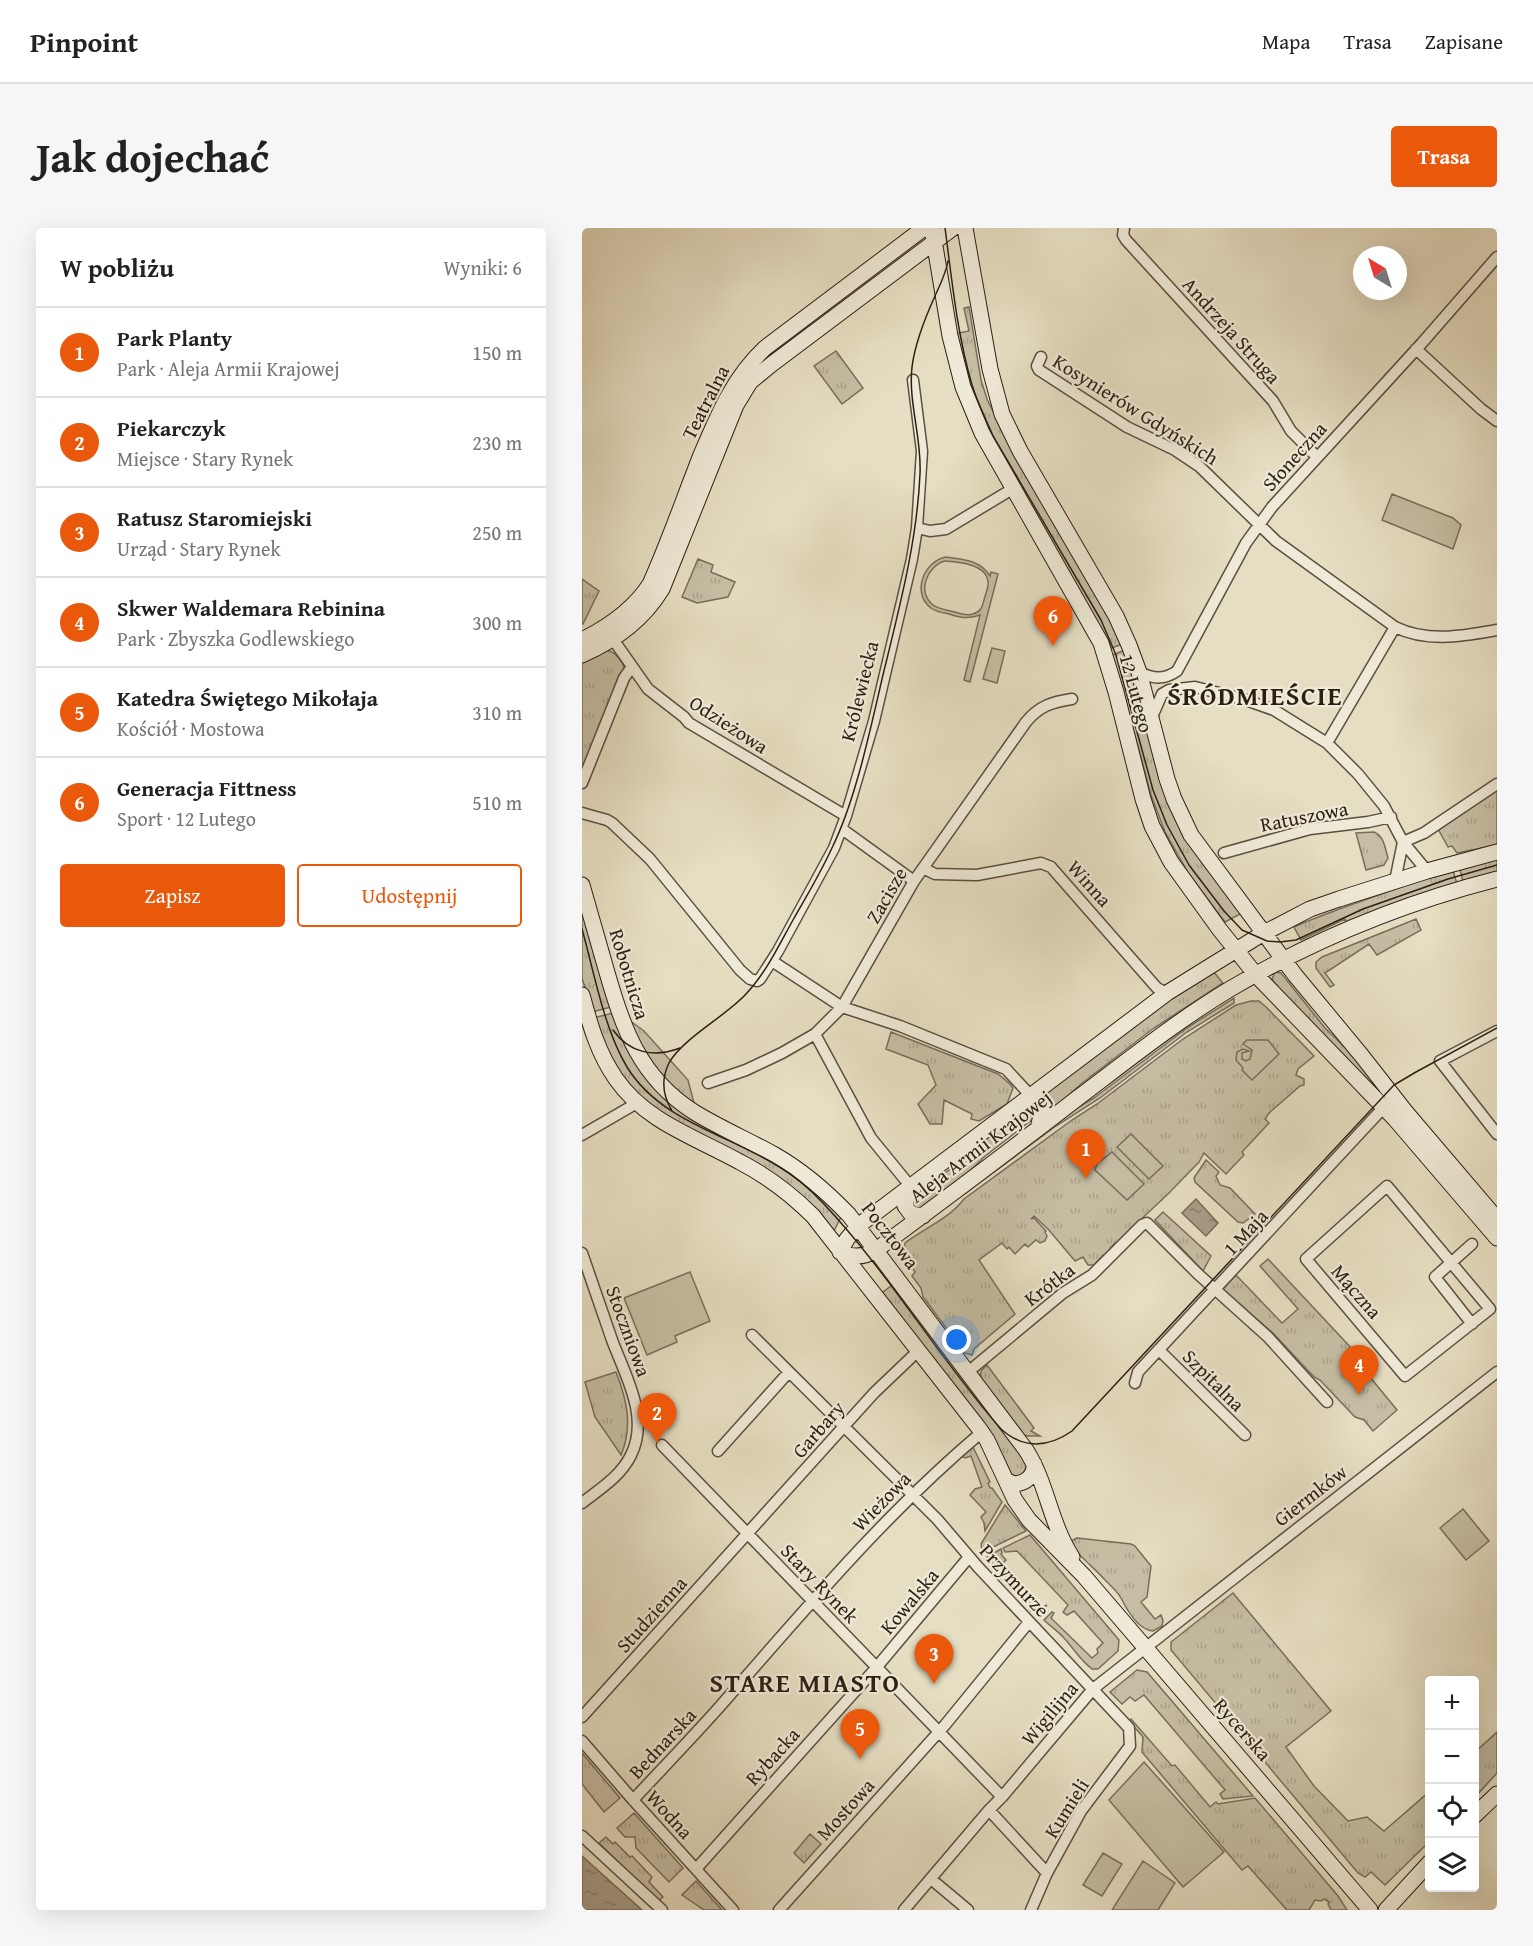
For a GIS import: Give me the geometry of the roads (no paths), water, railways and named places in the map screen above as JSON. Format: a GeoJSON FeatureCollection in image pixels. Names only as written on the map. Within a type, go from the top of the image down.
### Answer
{"type":"FeatureCollection","features":[{"type":"Feature","properties":{"kind":"main road","name":"Teatralna"},"geometry":{"type":"LineString","coordinates":[[711,449],[732,387],[757,355],[924,228]]}},
{"type":"Feature","properties":{"kind":"main road","name":"Teatralna"},"geometry":{"type":"LineString","coordinates":[[582,655],[608,633],[650,584],[711,449],[754,377],[901,266],[933,235],[953,228]]}},
{"type":"Feature","properties":{"kind":"main road","name":"12 Lutego"},"geometry":{"type":"LineString","coordinates":[[965,228],[991,376],[1002,414],[1020,451],[1116,616],[1139,672],[1167,779],[1191,835],[1283,960],[1362,1056],[1387,1100]]}},
{"type":"Feature","properties":{"kind":"main road","name":"12 Lutego"},"geometry":{"type":"LineString","coordinates":[[933,235],[953,352],[963,387],[982,433],[1101,643],[1116,692],[1139,787],[1158,839],[1180,877],[1256,975],[1387,1100]]}},
{"type":"Feature","properties":{"kind":"main road"},"geometry":{"type":"LineString","coordinates":[[901,266],[928,266],[940,277]]}},
{"type":"Feature","properties":{"kind":"main road","name":"Teatralna"},"geometry":{"type":"LineString","coordinates":[[582,640],[608,633]]}},
{"type":"Feature","properties":{"kind":"main road","name":"Aleja Armii Krajowej"},"geometry":{"type":"LineString","coordinates":[[1497,852],[1427,870],[1310,909],[1236,950],[1167,993],[858,1226],[840,1252],[860,1256],[876,1250],[1169,1029],[1204,1005],[1256,975],[1283,960],[1379,916],[1444,893],[1497,879]]}},
{"type":"Feature","properties":{"kind":"main road","name":"Robotnicza"},"geometry":{"type":"LineString","coordinates":[[582,885],[618,1014],[630,1043],[648,1070]]}},
{"type":"Feature","properties":{"kind":"main road"},"geometry":{"type":"LineString","coordinates":[[582,995],[593,1033],[606,1062],[617,1080],[637,1103],[665,1124],[741,1162],[784,1190],[813,1216],[982,1432],[1006,1480],[1013,1484],[1024,1481],[1032,1474],[1034,1464]]}},
{"type":"Feature","properties":{"kind":"main road","name":"Pocztowa"},"geometry":{"type":"LineString","coordinates":[[648,1070],[674,1098],[689,1109],[794,1167],[827,1193],[858,1226],[969,1372],[1014,1433],[1034,1464],[1043,1485]]}},
{"type":"Feature","properties":{"kind":"main road"},"geometry":{"type":"LineString","coordinates":[[1031,1096],[1042,1111],[1038,1129]]}},
{"type":"Feature","properties":{"kind":"main road"},"geometry":{"type":"LineString","coordinates":[[1387,1100],[1497,1219]]}},
{"type":"Feature","properties":{"kind":"main road"},"geometry":{"type":"LineString","coordinates":[[1387,1100],[1497,1238]]}},
{"type":"Feature","properties":{"kind":"main road"},"geometry":{"type":"LineString","coordinates":[[915,1184],[905,1206],[911,1214],[923,1216]]}},
{"type":"Feature","properties":{"kind":"main road","name":"Rycerska"},"geometry":{"type":"LineString","coordinates":[[1006,1480],[1015,1500],[1029,1520],[1084,1576],[1370,1910]]}},
{"type":"Feature","properties":{"kind":"main road","name":"Rycerska"},"geometry":{"type":"LineString","coordinates":[[1043,1485],[1065,1546],[1084,1576]]}},
{"type":"Feature","properties":{"kind":"main road"},"geometry":{"type":"LineString","coordinates":[[1029,1520],[1027,1508],[1031,1503],[1041,1500],[1050,1509]]}},
{"type":"Feature","properties":{"kind":"main road"},"geometry":{"type":"LineString","coordinates":[[1479,1811],[1497,1794]]}},
{"type":"Feature","properties":{"kind":"main road"},"geometry":{"type":"LineString","coordinates":[[1386,1910],[1425,1867]]}},
{"type":"Feature","properties":{"kind":"street","name":"Andrzeja Struga"},"geometry":{"type":"LineString","coordinates":[[1124,228],[1125,240],[1273,401],[1291,431],[1317,457]]}},
{"type":"Feature","properties":{"kind":"street","name":"Słoneczna"},"geometry":{"type":"LineString","coordinates":[[1139,672],[1151,677],[1166,677],[1177,670],[1258,525],[1497,257]]}},
{"type":"Feature","properties":{"kind":"street"},"geometry":{"type":"LineString","coordinates":[[1416,349],[1497,421]]}},
{"type":"Feature","properties":{"kind":"street","name":"Kosynierów Gdyńskich"},"geometry":{"type":"LineString","coordinates":[[1041,357],[1037,366],[1040,370],[1127,427],[1175,450],[1199,466],[1226,490],[1258,525],[1302,561],[1395,627],[1411,634],[1430,637],[1463,636],[1497,630]]}},
{"type":"Feature","properties":{"kind":"street","name":"Królewiecka"},"geometry":{"type":"LineString","coordinates":[[582,813],[612,823],[650,859],[740,970],[750,979],[757,981],[760,979],[820,876],[842,829],[874,721],[912,559],[917,528],[922,451],[913,380]]}},
{"type":"Feature","properties":{"kind":"street"},"geometry":{"type":"LineString","coordinates":[[917,528],[930,531],[946,529],[1014,488]]}},
{"type":"Feature","properties":{"kind":"street"},"geometry":{"type":"LineString","coordinates":[[1327,742],[1395,627]]}},
{"type":"Feature","properties":{"kind":"street","name":"Odzieżowa"},"geometry":{"type":"LineString","coordinates":[[608,633],[631,668],[653,694],[684,717],[688,723],[846,816]]}},
{"type":"Feature","properties":{"kind":"street"},"geometry":{"type":"LineString","coordinates":[[1185,658],[1184,673],[1195,687]]}},
{"type":"Feature","properties":{"kind":"street"},"geometry":{"type":"LineString","coordinates":[[582,783],[624,678],[631,668]]}},
{"type":"Feature","properties":{"kind":"street"},"geometry":{"type":"LineString","coordinates":[[1152,717],[1162,694],[1169,690],[1195,687],[1243,699],[1274,710],[1327,742],[1358,774],[1391,817],[1403,842],[1427,870]]}},
{"type":"Feature","properties":{"kind":"street","name":"Zacisze"},"geometry":{"type":"LineString","coordinates":[[708,1083],[746,1070],[816,1034],[842,1006],[923,868],[1030,716],[1046,705],[1072,699]]}},
{"type":"Feature","properties":{"kind":"street"},"geometry":{"type":"LineString","coordinates":[[1403,842],[1424,832],[1497,784]]}},
{"type":"Feature","properties":{"kind":"street","name":"Ratuszowa"},"geometry":{"type":"LineString","coordinates":[[1224,852],[1310,829],[1391,817]]}},
{"type":"Feature","properties":{"kind":"street"},"geometry":{"type":"LineString","coordinates":[[842,829],[915,881]]}},
{"type":"Feature","properties":{"kind":"street"},"geometry":{"type":"LineString","coordinates":[[1395,880],[1403,842]]}},
{"type":"Feature","properties":{"kind":"street","name":"Winna"},"geometry":{"type":"LineString","coordinates":[[923,868],[935,874],[977,875],[1041,863],[1051,867],[1154,984],[1167,993]]}},
{"type":"Feature","properties":{"kind":"street"},"geometry":{"type":"LineString","coordinates":[[772,961],[842,1006],[900,1026],[1006,1069],[1031,1096]]}},
{"type":"Feature","properties":{"kind":"street"},"geometry":{"type":"LineString","coordinates":[[1497,1031],[1440,1061],[1497,1134]]}},
{"type":"Feature","properties":{"kind":"street"},"geometry":{"type":"LineString","coordinates":[[816,1034],[871,1138],[915,1184]]}},
{"type":"Feature","properties":{"kind":"street","name":"1 Maja"},"geometry":{"type":"LineString","coordinates":[[1135,1383],[1138,1372],[1387,1100]]}},
{"type":"Feature","properties":{"kind":"street"},"geometry":{"type":"LineString","coordinates":[[582,1135],[637,1103]]}},
{"type":"Feature","properties":{"kind":"street","name":"Mączna"},"geometry":{"type":"LineString","coordinates":[[1388,1186],[1451,1262],[1490,1309],[1405,1376],[1306,1259],[1388,1186]]}},
{"type":"Feature","properties":{"kind":"street","name":"Krótka"},"geometry":{"type":"LineString","coordinates":[[969,1372],[1063,1293],[1092,1275],[1147,1222],[1215,1289]]}},
{"type":"Feature","properties":{"kind":"street"},"geometry":{"type":"LineString","coordinates":[[1472,1244],[1435,1277],[1472,1324]]}},
{"type":"Feature","properties":{"kind":"street","name":"Stoczniowa"},"geometry":{"type":"LineString","coordinates":[[582,1253],[614,1344],[628,1376],[637,1422],[634,1449],[622,1469],[582,1503]]}},
{"type":"Feature","properties":{"kind":"street"},"geometry":{"type":"LineString","coordinates":[[1215,1289],[1268,1337],[1327,1402]]}},
{"type":"Feature","properties":{"kind":"street","name":"Przymurze"},"geometry":{"type":"LineString","coordinates":[[752,1335],[937,1519],[969,1557],[1129,1728],[1130,1746],[1117,1763]]}},
{"type":"Feature","properties":{"kind":"street","name":"Garbary"},"geometry":{"type":"LineString","coordinates":[[747,1534],[874,1393],[918,1350]]}},
{"type":"Feature","properties":{"kind":"street","name":"Szpitalna"},"geometry":{"type":"LineString","coordinates":[[1159,1350],[1245,1435]]}},
{"type":"Feature","properties":{"kind":"street"},"geometry":{"type":"LineString","coordinates":[[718,1451],[789,1372]]}},
{"type":"Feature","properties":{"kind":"street","name":"Giermków"},"geometry":{"type":"LineString","coordinates":[[1145,1647],[1497,1372]]}},
{"type":"Feature","properties":{"kind":"street","name":"Wieżowa"},"geometry":{"type":"LineString","coordinates":[[812,1601],[911,1495],[982,1432]]}},
{"type":"Feature","properties":{"kind":"street","name":"Stary Rynek"},"geometry":{"type":"LineString","coordinates":[[662,1445],[1002,1797]]}},
{"type":"Feature","properties":{"kind":"street","name":"Studzienna"},"geometry":{"type":"LineString","coordinates":[[582,1717],[747,1534]]}},
{"type":"Feature","properties":{"kind":"street","name":"Kowalska"},"geometry":{"type":"LineString","coordinates":[[876,1668],[969,1557]]}},
{"type":"Feature","properties":{"kind":"street","name":"Bednarska"},"geometry":{"type":"LineString","coordinates":[[633,1800],[713,1714],[812,1601]]}},
{"type":"Feature","properties":{"kind":"street","name":"Mostowa"},"geometry":{"type":"LineString","coordinates":[[778,1910],[938,1732],[1029,1622]]}},
{"type":"Feature","properties":{"kind":"street","name":"Wigilijna"},"geometry":{"type":"LineString","coordinates":[[904,1910],[1093,1689],[1145,1647]]}},
{"type":"Feature","properties":{"kind":"street","name":"Rybacka"},"geometry":{"type":"LineString","coordinates":[[696,1869],[876,1668]]}},
{"type":"Feature","properties":{"kind":"street","name":"Wodna"},"geometry":{"type":"LineString","coordinates":[[582,1741],[733,1910]]}},
{"type":"Feature","properties":{"kind":"street","name":"Kumieli"},"geometry":{"type":"LineString","coordinates":[[1031,1910],[1047,1873],[1081,1811],[1117,1763]]}},
{"type":"Feature","properties":{"kind":"street","name":"Kumieli"},"geometry":{"type":"LineString","coordinates":[[989,1810],[1047,1873]]}},
{"type":"Feature","properties":{"kind":"street"},"geometry":{"type":"LineString","coordinates":[[582,1836],[662,1910]]}},
{"type":"Feature","properties":{"kind":"street"},"geometry":{"type":"LineString","coordinates":[[931,1879],[968,1910]]}},
{"type":"Feature","properties":{"kind":"water"},"geometry":{"type":"Polygon","coordinates":[[[1196,1199],[1218,1223],[1206,1236],[1182,1213],[1196,1199]]]}},
{"type":"Feature","properties":{"kind":"water"},"geometry":{"type":"Polygon","coordinates":[[[582,1856],[642,1910],[582,1910],[582,1856]]]}},
{"type":"Feature","properties":{"kind":"tram line"},"geometry":{"type":"LineString","coordinates":[[945,228],[962,346],[979,404],[993,436],[1101,620],[1116,655],[1153,790],[1167,825],[1189,865],[1224,911],[1242,930],[1267,941],[1296,940],[1363,909],[1448,879],[1497,865]]}},
{"type":"Feature","properties":{"kind":"tram line"},"geometry":{"type":"LineString","coordinates":[[672,1111],[664,1087],[669,1063],[684,1045],[746,994],[760,977],[822,868],[848,809],[895,625],[915,525],[920,461],[911,380],[913,358],[948,261]]}},
{"type":"Feature","properties":{"kind":"tram line"},"geometry":{"type":"LineString","coordinates":[[582,929],[600,1000],[612,1035],[627,1067],[641,1085],[657,1101],[676,1114],[758,1155],[784,1170],[808,1188],[870,1258],[1001,1429],[1018,1440],[1036,1444],[1054,1441],[1072,1431],[1394,1085],[1497,1028]]}},
{"type":"Feature","properties":{"kind":"tram line"},"geometry":{"type":"LineString","coordinates":[[613,1030],[627,1044],[643,1051],[661,1053],[680,1048]]}},
{"type":"Feature","properties":{"kind":"place","name":"Generacja Fittness"},"geometry":{"type":"Point","coordinates":[1053,646]}},
{"type":"Feature","properties":{"kind":"place","name":"Park Planty"},"geometry":{"type":"Point","coordinates":[1086,1179]}},
{"type":"Feature","properties":{"kind":"place","name":"Skwer Waldemara Rebinina"},"geometry":{"type":"Point","coordinates":[1359,1395]}},
{"type":"Feature","properties":{"kind":"place","name":"Piekarczyk"},"geometry":{"type":"Point","coordinates":[657,1443]}},
{"type":"Feature","properties":{"kind":"place","name":"Ratusz Staromiejski"},"geometry":{"type":"Point","coordinates":[934,1684]}},
{"type":"Feature","properties":{"kind":"place","name":"Katedra Świętego Mikołaja"},"geometry":{"type":"Point","coordinates":[860,1759]}},
{"type":"Feature","properties":{"kind":"district","name":"ŚRÓDMIEŚCIE"},"geometry":{"type":"Point","coordinates":[1255,695]}},
{"type":"Feature","properties":{"kind":"district","name":"STARE MIASTO"},"geometry":{"type":"Point","coordinates":[805,1682]}}]}
